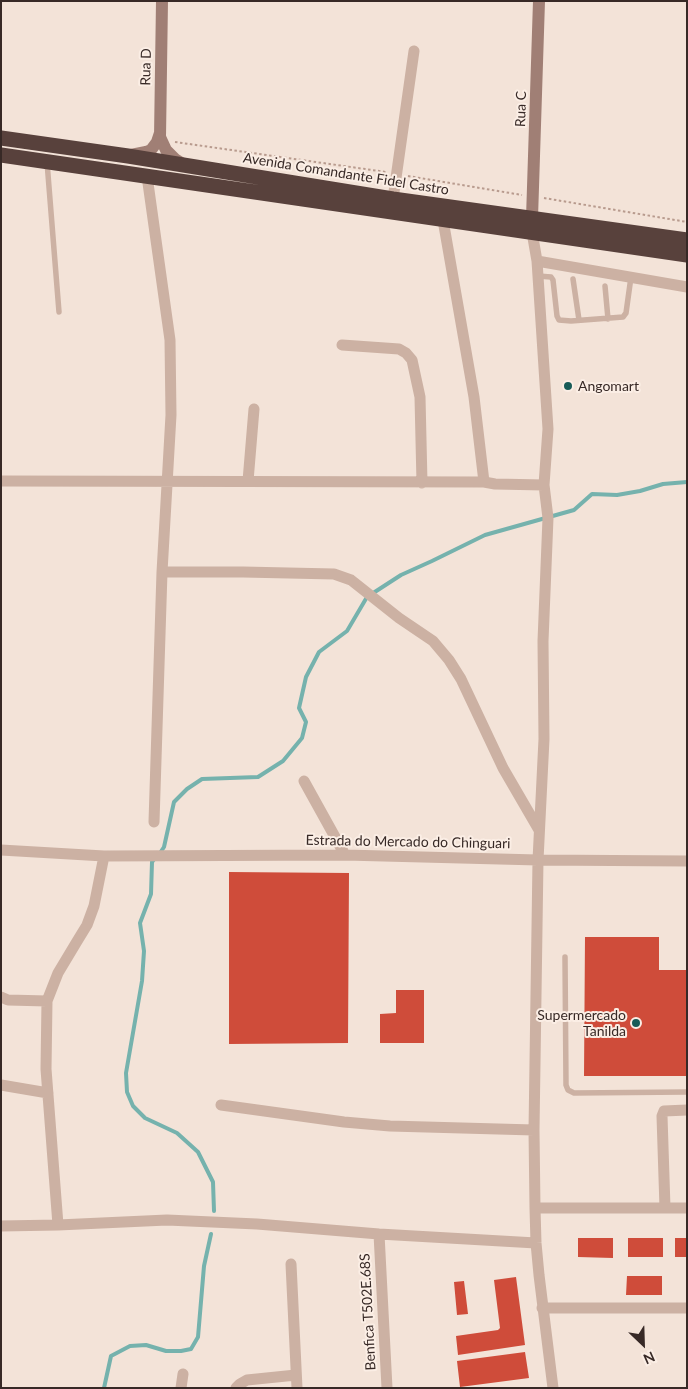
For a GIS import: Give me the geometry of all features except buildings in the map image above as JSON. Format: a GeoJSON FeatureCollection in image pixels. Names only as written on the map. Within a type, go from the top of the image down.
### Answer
{"type":"FeatureCollection","features":[{"type":"Feature","properties":{"kind":"highway","name":"Avenida Comandante Fidel Castro"},"geometry":{"type":"LineString","coordinates":[[1,138],[128,156],[393,199],[687,255]]}},
{"type":"Feature","properties":{"kind":"highway","name":"Avenida Comandante Fidel Castro"},"geometry":{"type":"LineString","coordinates":[[1,155],[443,220],[532,225],[687,240]]}},
{"type":"Feature","properties":{"kind":"street","name":"Rua D"},"geometry":{"type":"LineString","coordinates":[[160,136],[162,1]]}},
{"type":"Feature","properties":{"kind":"street","name":"Rua C"},"geometry":{"type":"LineString","coordinates":[[532,225],[539,1]]}},
{"type":"Feature","properties":{"kind":"street"},"geometry":{"type":"LineString","coordinates":[[393,199],[414,51]]}},
{"type":"Feature","properties":{"kind":"street"},"geometry":{"type":"LineString","coordinates":[[128,156],[142,154],[151,150],[160,136]]}},
{"type":"Feature","properties":{"kind":"street"},"geometry":{"type":"LineString","coordinates":[[160,136],[171,156],[186,166]]}},
{"type":"Feature","properties":{"kind":"street"},"geometry":{"type":"LineString","coordinates":[[147,176],[170,340],[171,415],[162,572],[154,822]]}},
{"type":"Feature","properties":{"kind":"street"},"geometry":{"type":"LineString","coordinates":[[443,220],[474,398],[484,482]]}},
{"type":"Feature","properties":{"kind":"street"},"geometry":{"type":"LineString","coordinates":[[532,225],[537,261],[548,429],[544,485],[548,518],[543,641],[544,739],[538,860],[534,1130],[535,1208],[542,1308],[553,1388]]}},
{"type":"Feature","properties":{"kind":"street"},"geometry":{"type":"LineString","coordinates":[[537,261],[687,287]]}},
{"type":"Feature","properties":{"kind":"street"},"geometry":{"type":"LineString","coordinates":[[342,345],[399,349],[412,360],[420,397],[422,483]]}},
{"type":"Feature","properties":{"kind":"street"},"geometry":{"type":"LineString","coordinates":[[248,481],[254,409]]}},
{"type":"Feature","properties":{"kind":"street"},"geometry":{"type":"LineString","coordinates":[[1,481],[484,482],[544,485]]}},
{"type":"Feature","properties":{"kind":"street"},"geometry":{"type":"LineString","coordinates":[[162,572],[334,574],[351,580],[432,641],[449,660],[461,679],[503,768],[539,830]]}},
{"type":"Feature","properties":{"kind":"street"},"geometry":{"type":"LineString","coordinates":[[304,781],[345,855]]}},
{"type":"Feature","properties":{"kind":"street","name":"Estrada do Mercado do Chinguari"},"geometry":{"type":"LineString","coordinates":[[1,850],[104,856],[345,855],[538,860],[687,861]]}},
{"type":"Feature","properties":{"kind":"street"},"geometry":{"type":"LineString","coordinates":[[58,1225],[48,1093],[46,1039],[48,1001],[58,973],[87,925],[94,906],[104,856]]}},
{"type":"Feature","properties":{"kind":"street"},"geometry":{"type":"LineString","coordinates":[[1,997],[8,1000],[48,1001]]}},
{"type":"Feature","properties":{"kind":"street"},"geometry":{"type":"LineString","coordinates":[[1,1085],[48,1093]]}},
{"type":"Feature","properties":{"kind":"street"},"geometry":{"type":"LineString","coordinates":[[221,1105],[344,1122],[390,1126],[534,1130]]}},
{"type":"Feature","properties":{"kind":"street"},"geometry":{"type":"LineString","coordinates":[[665,1208],[662,1116],[664,1111],[687,1110]]}},
{"type":"Feature","properties":{"kind":"street"},"geometry":{"type":"LineString","coordinates":[[535,1208],[687,1208]]}},
{"type":"Feature","properties":{"kind":"street"},"geometry":{"type":"LineString","coordinates":[[1,1226],[167,1220],[256,1224],[379,1234],[536,1243]]}},
{"type":"Feature","properties":{"kind":"street","name":"Benfica T502E.68S"},"geometry":{"type":"LineString","coordinates":[[379,1234],[387,1388]]}},
{"type":"Feature","properties":{"kind":"street"},"geometry":{"type":"LineString","coordinates":[[291,1264],[297,1388]]}},
{"type":"Feature","properties":{"kind":"street"},"geometry":{"type":"LineString","coordinates":[[542,1308],[687,1308]]}},
{"type":"Feature","properties":{"kind":"street"},"geometry":{"type":"LineString","coordinates":[[181,1388],[183,1374]]}},
{"type":"Feature","properties":{"kind":"street"},"geometry":{"type":"LineString","coordinates":[[236,1388],[247,1380],[296,1375]]}},
{"type":"Feature","properties":{"kind":"lane"},"geometry":{"type":"LineString","coordinates":[[47,161],[59,312]]}},
{"type":"Feature","properties":{"kind":"lane"},"geometry":{"type":"LineString","coordinates":[[538,276],[553,280],[557,316],[560,320],[623,318],[626,313],[631,277]]}},
{"type":"Feature","properties":{"kind":"lane"},"geometry":{"type":"LineString","coordinates":[[573,279],[579,320]]}},
{"type":"Feature","properties":{"kind":"lane"},"geometry":{"type":"LineString","coordinates":[[604,286],[608,319]]}},
{"type":"Feature","properties":{"kind":"lane"},"geometry":{"type":"LineString","coordinates":[[565,957],[566,1085],[568,1090],[574,1093],[687,1092]]}},
{"type":"Feature","properties":{"kind":"path"},"geometry":{"type":"LineString","coordinates":[[160,136],[687,222]]}},
{"type":"Feature","properties":{"kind":"waterway"},"geometry":{"type":"LineString","coordinates":[[160,853],[164,847],[174,802],[187,789],[202,779],[258,777],[283,761],[302,738],[306,722],[299,708],[306,677],[319,652],[347,631],[367,597],[401,575],[485,535],[574,510],[592,494],[617,495],[663,484],[687,482]]}},
{"type":"Feature","properties":{"kind":"waterway"},"geometry":{"type":"LineString","coordinates":[[155,858],[152,862],[151,894],[140,923],[144,951],[142,981],[126,1073],[127,1092],[133,1106],[145,1118],[177,1133],[198,1152],[213,1182],[214,1211]]}},
{"type":"Feature","properties":{"kind":"waterway"},"geometry":{"type":"LineString","coordinates":[[104,1388],[111,1356],[130,1346],[146,1345],[166,1351],[191,1349],[198,1337],[204,1266],[211,1234]]}},
{"type":"Feature","properties":{"kind":"place","name":"Angomart"},"geometry":{"type":"Point","coordinates":[568,386]}},
{"type":"Feature","properties":{"kind":"place","name":"Supermercado Tanilda"},"geometry":{"type":"Point","coordinates":[636,1023]}}]}
